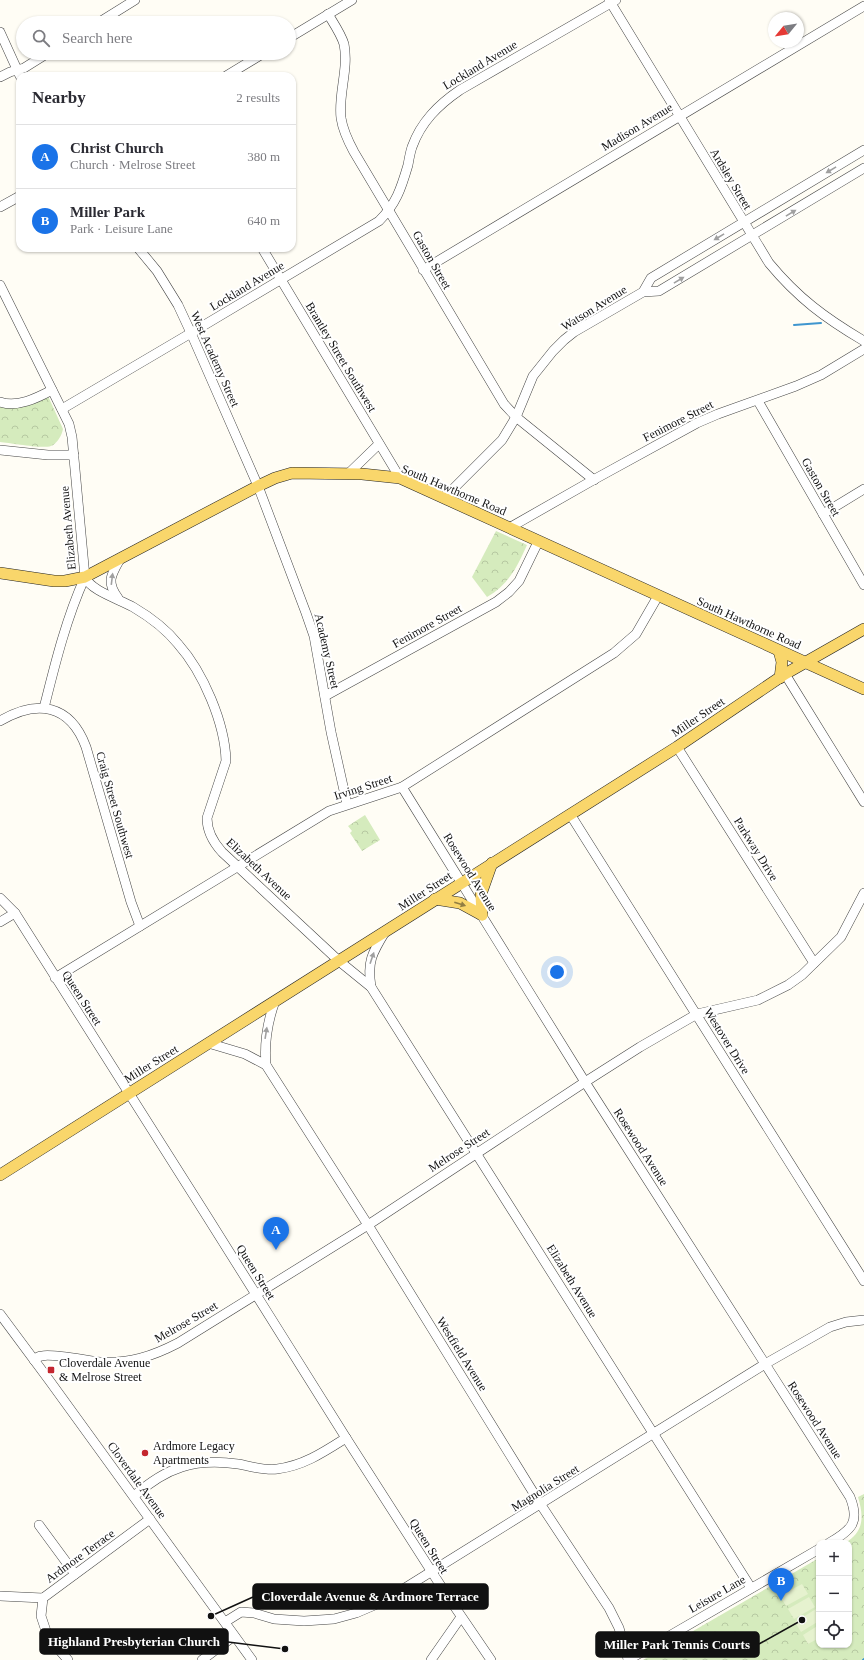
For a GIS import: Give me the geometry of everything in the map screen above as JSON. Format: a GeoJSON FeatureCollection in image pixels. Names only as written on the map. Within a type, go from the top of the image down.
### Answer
{"type":"FeatureCollection","features":[{"type":"Feature","properties":{"kind":"main road","name":"South Hawthorne Road"},"geometry":{"type":"LineString","coordinates":[[0,573],[65,581],[85,577],[258,486],[275,478],[292,473],[348,474],[400,478],[864,689]]}},
{"type":"Feature","properties":{"kind":"main road","name":"Miller Street"},"geometry":{"type":"LineString","coordinates":[[0,1175],[677,747],[782,676],[864,629]]}},
{"type":"Feature","properties":{"kind":"main road"},"geometry":{"type":"LineString","coordinates":[[780,650],[782,676]]}},
{"type":"Feature","properties":{"kind":"main road"},"geometry":{"type":"LineString","coordinates":[[827,650],[827,660],[830,673]]}},
{"type":"Feature","properties":{"kind":"main road"},"geometry":{"type":"LineString","coordinates":[[435,899],[460,904],[482,915],[481,894],[492,863]]}},
{"type":"Feature","properties":{"kind":"street"},"geometry":{"type":"LineString","coordinates":[[109,16],[135,0]]}},
{"type":"Feature","properties":{"kind":"street"},"geometry":{"type":"LineString","coordinates":[[296,34],[352,0]]}},
{"type":"Feature","properties":{"kind":"street","name":"Ardsley Street"},"geometry":{"type":"LineString","coordinates":[[612,1],[679,116],[769,263],[802,298],[825,318],[864,341]]}},
{"type":"Feature","properties":{"kind":"street","name":"Lockland Avenue"},"geometry":{"type":"LineString","coordinates":[[62,409],[192,334],[379,221],[389,210],[402,188],[411,149],[418,132],[434,111],[460,90],[612,1]]}},
{"type":"Feature","properties":{"kind":"street","name":"Madison Avenue"},"geometry":{"type":"LineString","coordinates":[[423,270],[864,6]]}},
{"type":"Feature","properties":{"kind":"street","name":"Gaston Street"},"geometry":{"type":"LineString","coordinates":[[328,14],[340,35],[345,53],[345,76],[341,107],[343,126],[354,152],[504,404],[516,417],[594,480]]}},
{"type":"Feature","properties":{"kind":"street"},"geometry":{"type":"LineString","coordinates":[[0,32],[19,72]]}},
{"type":"Feature","properties":{"kind":"street"},"geometry":{"type":"LineString","coordinates":[[20,72],[37,60]]}},
{"type":"Feature","properties":{"kind":"street"},"geometry":{"type":"LineString","coordinates":[[233,72],[252,60]]}},
{"type":"Feature","properties":{"kind":"street"},"geometry":{"type":"LineString","coordinates":[[0,78],[16,74]]}},
{"type":"Feature","properties":{"kind":"street","name":"Watson Avenue"},"geometry":{"type":"LineString","coordinates":[[643,292],[651,278],[864,150]]}},
{"type":"Feature","properties":{"kind":"street","name":"Watson Avenue"},"geometry":{"type":"LineString","coordinates":[[444,498],[502,440],[516,417],[533,376],[553,351],[574,332],[643,292],[659,291],[864,168]]}},
{"type":"Feature","properties":{"kind":"street"},"geometry":{"type":"LineString","coordinates":[[0,207],[16,198]]}},
{"type":"Feature","properties":{"kind":"street","name":"West Academy Street"},"geometry":{"type":"LineString","coordinates":[[141,252],[161,278],[178,305],[258,486]]}},
{"type":"Feature","properties":{"kind":"street","name":"Brantley Street Southwest"},"geometry":{"type":"LineString","coordinates":[[264,252],[400,478]]}},
{"type":"Feature","properties":{"kind":"street","name":"Elizabeth Avenue"},"geometry":{"type":"LineString","coordinates":[[0,285],[69,424],[74,455],[85,577],[88,583],[99,591],[119,599],[156,622],[179,644],[203,682],[212,702],[222,733],[226,761],[221,780],[210,809],[207,825],[216,845],[339,961],[372,987],[751,1588]]}},
{"type":"Feature","properties":{"kind":"street","name":"Fenimore Street"},"geometry":{"type":"LineString","coordinates":[[509,528],[697,423],[718,414],[758,401],[821,375],[864,349]]}},
{"type":"Feature","properties":{"kind":"street"},"geometry":{"type":"LineString","coordinates":[[0,402],[8,404],[24,402],[52,390]]}},
{"type":"Feature","properties":{"kind":"street","name":"Gaston Street"},"geometry":{"type":"LineString","coordinates":[[758,401],[864,585]]}},
{"type":"Feature","properties":{"kind":"street"},"geometry":{"type":"LineString","coordinates":[[348,474],[379,444]]}},
{"type":"Feature","properties":{"kind":"street"},"geometry":{"type":"LineString","coordinates":[[0,450],[48,455],[74,455]]}},
{"type":"Feature","properties":{"kind":"street","name":"Academy Street"},"geometry":{"type":"LineString","coordinates":[[258,486],[314,636],[331,732],[347,804]]}},
{"type":"Feature","properties":{"kind":"street"},"geometry":{"type":"LineString","coordinates":[[823,514],[864,490]]}},
{"type":"Feature","properties":{"kind":"street","name":"Fenimore Street"},"geometry":{"type":"LineString","coordinates":[[325,696],[496,602],[509,592],[519,581],[538,542]]}},
{"type":"Feature","properties":{"kind":"street"},"geometry":{"type":"LineString","coordinates":[[119,599],[111,588],[110,580],[120,559]]}},
{"type":"Feature","properties":{"kind":"street"},"geometry":{"type":"LineString","coordinates":[[44,708],[56,660],[74,603],[85,577]]}},
{"type":"Feature","properties":{"kind":"street","name":"Irving Street"},"geometry":{"type":"LineString","coordinates":[[55,978],[330,811],[347,804],[402,787],[614,653],[636,634],[658,596]]}},
{"type":"Feature","properties":{"kind":"street"},"geometry":{"type":"LineString","coordinates":[[782,676],[864,802]]}},
{"type":"Feature","properties":{"kind":"street","name":"Craig Street Southwest"},"geometry":{"type":"LineString","coordinates":[[0,721],[22,710],[44,708],[69,719],[82,736],[131,902],[140,926]]}},
{"type":"Feature","properties":{"kind":"street","name":"Parkway Drive"},"geometry":{"type":"LineString","coordinates":[[677,747],[814,963]]}},
{"type":"Feature","properties":{"kind":"street","name":"Rosewood Avenue"},"geometry":{"type":"LineString","coordinates":[[402,787],[585,1082],[850,1497],[855,1510],[855,1520],[848,1530],[833,1540]]}},
{"type":"Feature","properties":{"kind":"street","name":"Westover Drive"},"geometry":{"type":"LineString","coordinates":[[570,814],[864,1281]]}},
{"type":"Feature","properties":{"kind":"street","name":"Melrose Street"},"geometry":{"type":"LineString","coordinates":[[34,1360],[42,1355],[50,1354],[82,1361],[102,1362],[133,1360],[163,1351],[178,1343],[368,1224],[585,1082],[697,1014],[741,1004],[773,993],[788,985],[841,937],[864,893]]}},
{"type":"Feature","properties":{"kind":"street","name":"Queen Street"},"geometry":{"type":"LineString","coordinates":[[0,898],[6,902],[15,913],[346,1438],[461,1617],[491,1660]]}},
{"type":"Feature","properties":{"kind":"street"},"geometry":{"type":"LineString","coordinates":[[0,922],[15,913]]}},
{"type":"Feature","properties":{"kind":"street","name":"Elizabeth Avenue"},"geometry":{"type":"LineString","coordinates":[[372,987],[369,966],[385,931]]}},
{"type":"Feature","properties":{"kind":"street","name":"Westfield Avenue"},"geometry":{"type":"LineString","coordinates":[[275,1001],[266,1031],[264,1048],[266,1065],[368,1224],[541,1504],[609,1608],[619,1628],[628,1660]]}},
{"type":"Feature","properties":{"kind":"street","name":"Westfield Avenue"},"geometry":{"type":"LineString","coordinates":[[208,1043],[246,1054],[266,1065]]}},
{"type":"Feature","properties":{"kind":"street","name":"Cloverdale Avenue"},"geometry":{"type":"LineString","coordinates":[[0,1314],[252,1660]]}},
{"type":"Feature","properties":{"kind":"street","name":"Magnolia Street"},"geometry":{"type":"LineString","coordinates":[[225,1622],[241,1612],[254,1613],[274,1619],[304,1621],[341,1617],[356,1613],[384,1601],[764,1364],[830,1327],[846,1322],[864,1320]]}},
{"type":"Feature","properties":{"kind":"street"},"geometry":{"type":"LineString","coordinates":[[134,1496],[158,1476],[186,1465],[207,1462],[276,1470],[299,1465],[310,1460],[346,1438]]}},
{"type":"Feature","properties":{"kind":"street","name":"Ardmore Terrace"},"geometry":{"type":"LineString","coordinates":[[68,1660],[48,1637],[41,1616],[43,1598],[150,1519]]}},
{"type":"Feature","properties":{"kind":"street"},"geometry":{"type":"LineString","coordinates":[[39,1525],[75,1574]]}},
{"type":"Feature","properties":{"kind":"street","name":"Leisure Lane"},"geometry":{"type":"LineString","coordinates":[[628,1660],[816,1551]]}},
{"type":"Feature","properties":{"kind":"street"},"geometry":{"type":"LineString","coordinates":[[0,1596],[43,1598]]}},
{"type":"Feature","properties":{"kind":"street"},"geometry":{"type":"LineString","coordinates":[[431,1660],[461,1617]]}},
{"type":"Feature","properties":{"kind":"street"},"geometry":{"type":"LineString","coordinates":[[202,1660],[234,1636]]}},
{"type":"Feature","properties":{"kind":"green space"},"geometry":{"type":"Polygon","coordinates":[[[48,396],[63,429],[55,443],[51,446],[41,447],[0,442],[0,406],[25,406],[48,396]]]}},
{"type":"Feature","properties":{"kind":"green space"},"geometry":{"type":"Polygon","coordinates":[[[496,531],[527,545],[520,561],[507,581],[487,597],[472,577],[496,531]]]}},
{"type":"Feature","properties":{"kind":"green space"},"geometry":{"type":"Polygon","coordinates":[[[365,815],[380,840],[362,851],[350,833],[352,831],[348,826],[365,815]]]}},
{"type":"Feature","properties":{"kind":"green space"},"geometry":{"type":"Polygon","coordinates":[[[864,1494],[864,1660],[643,1660],[816,1560],[816,1648],[852,1648],[852,1540],[850,1540],[856,1534],[861,1523],[862,1517],[858,1497],[864,1494]]]}},
{"type":"Feature","properties":{"kind":"green space"},"geometry":{"type":"Polygon","coordinates":[[[802,1584],[808,1594],[786,1606],[780,1596],[802,1584]]]}},
{"type":"Feature","properties":{"kind":"green space"},"geometry":{"type":"Polygon","coordinates":[[[809,1597],[815,1607],[794,1619],[788,1609],[809,1597]]]}},
{"type":"Feature","properties":{"kind":"green space"},"geometry":{"type":"Polygon","coordinates":[[[816,1609],[816,1623],[801,1632],[795,1622],[816,1609]]]}},
{"type":"Feature","properties":{"kind":"green space"},"geometry":{"type":"Polygon","coordinates":[[[816,1627],[816,1640],[808,1644],[803,1635],[816,1627]]]}},
{"type":"Feature","properties":{"kind":"waterway"},"geometry":{"type":"LineString","coordinates":[[794,325],[821,323]]}},
{"type":"Feature","properties":{"kind":"place","name":"Christ Church"},"geometry":{"type":"Point","coordinates":[276,1250]}},
{"type":"Feature","properties":{"kind":"place","name":"Cloverdale Avenue & Melrose Street"},"geometry":{"type":"Point","coordinates":[51,1370]}},
{"type":"Feature","properties":{"kind":"place","name":"Ardmore Legacy Apartments"},"geometry":{"type":"Point","coordinates":[145,1453]}},
{"type":"Feature","properties":{"kind":"place","name":"Miller Park"},"geometry":{"type":"Point","coordinates":[781,1601]}},
{"type":"Feature","properties":{"kind":"place","name":"Cloverdale Avenue & Ardmore Terrace"},"geometry":{"type":"Point","coordinates":[211,1616]}},
{"type":"Feature","properties":{"kind":"place","name":"Miller Park Tennis Courts"},"geometry":{"type":"Point","coordinates":[802,1620]}},
{"type":"Feature","properties":{"kind":"place","name":"Highland Presbyterian Church"},"geometry":{"type":"Point","coordinates":[285,1649]}}]}
